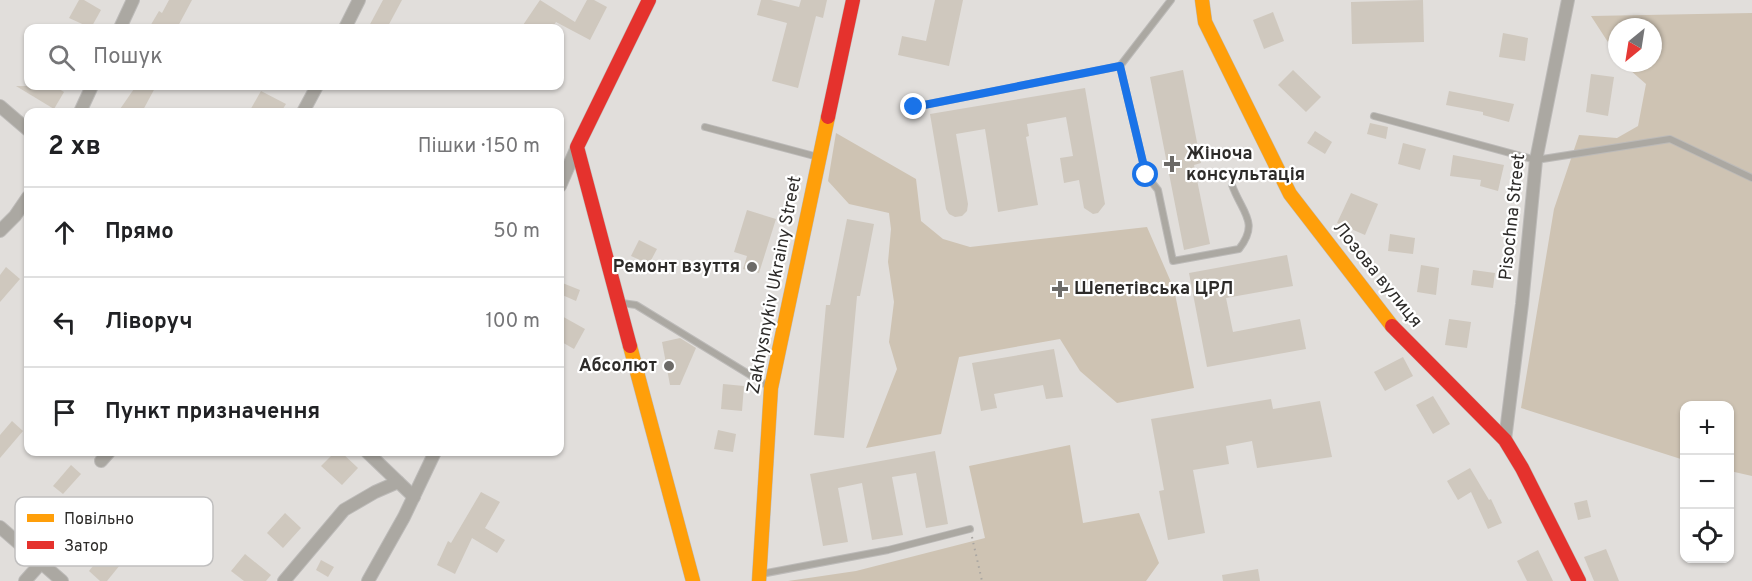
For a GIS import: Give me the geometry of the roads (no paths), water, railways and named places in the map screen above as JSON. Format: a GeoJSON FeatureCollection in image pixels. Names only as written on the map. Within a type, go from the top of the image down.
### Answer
{"type":"FeatureCollection","features":[{"type":"Feature","properties":{"kind":"street"},"geometry":{"type":"LineString","coordinates":[[122,24],[133,0]]}},
{"type":"Feature","properties":{"kind":"street"},"geometry":{"type":"LineString","coordinates":[[347,24],[359,0]]}},
{"type":"Feature","properties":{"kind":"street"},"geometry":{"type":"LineString","coordinates":[[564,177],[649,0]]}},
{"type":"Feature","properties":{"kind":"street","name":"Zakhysnykiv Ukrainy Street"},"geometry":{"type":"LineString","coordinates":[[760,577],[771,388],[853,0]]}},
{"type":"Feature","properties":{"kind":"street","name":"Лозова вулиця"},"geometry":{"type":"LineString","coordinates":[[1202,0],[1204,22],[1290,194],[1386,320],[1505,440],[1522,468],[1579,581]]}},
{"type":"Feature","properties":{"kind":"street","name":"Pisochna Street"},"geometry":{"type":"LineString","coordinates":[[1505,440],[1522,304],[1536,160],[1568,0]]}},
{"type":"Feature","properties":{"kind":"street"},"geometry":{"type":"LineString","coordinates":[[82,108],[90,90]]}},
{"type":"Feature","properties":{"kind":"street"},"geometry":{"type":"LineString","coordinates":[[305,108],[315,90]]}},
{"type":"Feature","properties":{"kind":"street"},"geometry":{"type":"LineString","coordinates":[[0,106],[24,127]]}},
{"type":"Feature","properties":{"kind":"street"},"geometry":{"type":"LineString","coordinates":[[577,147],[693,581]]}},
{"type":"Feature","properties":{"kind":"street"},"geometry":{"type":"LineString","coordinates":[[0,231],[24,203]]}},
{"type":"Feature","properties":{"kind":"street"},"geometry":{"type":"LineString","coordinates":[[371,456],[414,497]]}},
{"type":"Feature","properties":{"kind":"street"},"geometry":{"type":"LineString","coordinates":[[368,581],[414,497],[433,456]]}},
{"type":"Feature","properties":{"kind":"street"},"geometry":{"type":"LineString","coordinates":[[284,581],[344,510],[398,482]]}},
{"type":"Feature","properties":{"kind":"street"},"geometry":{"type":"LineString","coordinates":[[0,527],[15,540]]}},
{"type":"Feature","properties":{"kind":"street"},"geometry":{"type":"LineString","coordinates":[[25,581],[39,566]]}},
{"type":"Feature","properties":{"kind":"street"},"geometry":{"type":"LineString","coordinates":[[45,566],[62,581]]}},
{"type":"Feature","properties":{"kind":"lane"},"geometry":{"type":"LineString","coordinates":[[914,107],[1120,66],[1172,0]]}},
{"type":"Feature","properties":{"kind":"lane"},"geometry":{"type":"LineString","coordinates":[[1120,66],[1146,175],[1158,190],[1173,261],[1239,249],[1250,229],[1249,220],[1238,202],[1232,185]]}},
{"type":"Feature","properties":{"kind":"lane"},"geometry":{"type":"LineString","coordinates":[[1374,116],[1536,160],[1670,139],[1752,178]]}},
{"type":"Feature","properties":{"kind":"lane"},"geometry":{"type":"LineString","coordinates":[[705,127],[819,157]]}},
{"type":"Feature","properties":{"kind":"lane"},"geometry":{"type":"LineString","coordinates":[[620,303],[636,305],[771,388]]}},
{"type":"Feature","properties":{"kind":"lane"},"geometry":{"type":"LineString","coordinates":[[760,577],[970,530]]}},
{"type":"Feature","properties":{"kind":"place","name":"Жіноча консультація"},"geometry":{"type":"Point","coordinates":[1172,164]}},
{"type":"Feature","properties":{"kind":"place","name":"Ремонт взуття"},"geometry":{"type":"Point","coordinates":[752,267]}},
{"type":"Feature","properties":{"kind":"place","name":"Шепетівська ЦРЛ"},"geometry":{"type":"Point","coordinates":[1060,289]}},
{"type":"Feature","properties":{"kind":"place","name":"Абсолют"},"geometry":{"type":"Point","coordinates":[669,366]}}]}
